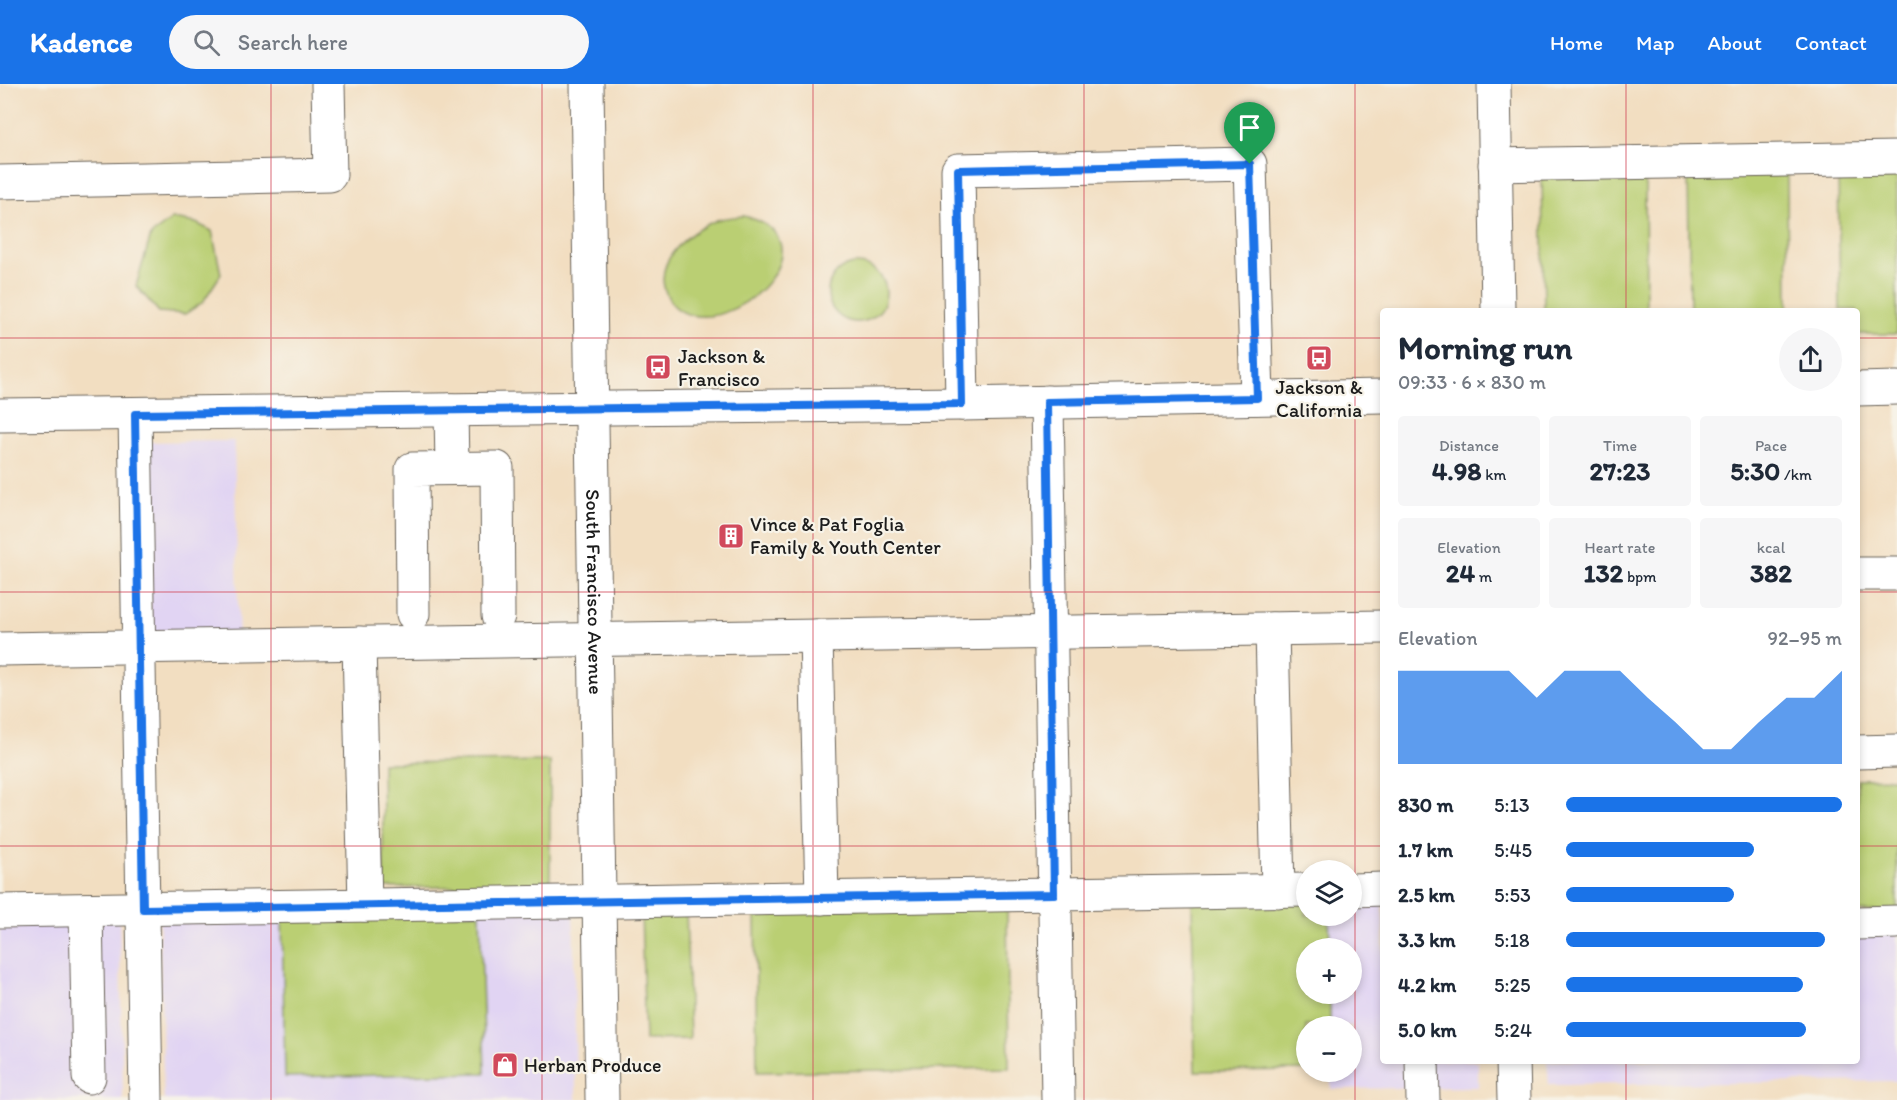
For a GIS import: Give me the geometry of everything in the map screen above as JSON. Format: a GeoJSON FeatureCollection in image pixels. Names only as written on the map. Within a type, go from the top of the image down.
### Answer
{"type":"FeatureCollection","features":[{"type":"Feature","properties":{"kind":"street"},"geometry":{"type":"LineString","coordinates":[[0,182],[330,175],[328,84]]}},
{"type":"Feature","properties":{"kind":"street","name":"South Francisco Avenue"},"geometry":{"type":"LineString","coordinates":[[587,84],[602,1100]]}},
{"type":"Feature","properties":{"kind":"street"},"geometry":{"type":"LineString","coordinates":[[1494,84],[1498,308]]}},
{"type":"Feature","properties":{"kind":"street"},"geometry":{"type":"LineString","coordinates":[[1495,165],[1897,158]]}},
{"type":"Feature","properties":{"kind":"street"},"geometry":{"type":"LineString","coordinates":[[962,404],[958,170],[1238,164],[1250,164],[1257,398]]}},
{"type":"Feature","properties":{"kind":"street"},"geometry":{"type":"LineString","coordinates":[[1860,388],[1897,388]]}},
{"type":"Feature","properties":{"kind":"street"},"geometry":{"type":"LineString","coordinates":[[0,415],[962,404],[1380,396]]}},
{"type":"Feature","properties":{"kind":"street"},"geometry":{"type":"LineString","coordinates":[[1047,402],[1058,1100]]}},
{"type":"Feature","properties":{"kind":"street"},"geometry":{"type":"LineString","coordinates":[[451,410],[452,468]]}},
{"type":"Feature","properties":{"kind":"street"},"geometry":{"type":"LineString","coordinates":[[135,414],[146,1100]]}},
{"type":"Feature","properties":{"kind":"street"},"geometry":{"type":"LineString","coordinates":[[413,614],[412,469],[497,468],[498,616]]}},
{"type":"Feature","properties":{"kind":"street"},"geometry":{"type":"LineString","coordinates":[[1860,574],[1897,574]]}},
{"type":"Feature","properties":{"kind":"street"},"geometry":{"type":"LineString","coordinates":[[0,649],[1380,627]]}},
{"type":"Feature","properties":{"kind":"street"},"geometry":{"type":"LineString","coordinates":[[0,911],[1292,891],[1272,629]]}},
{"type":"Feature","properties":{"kind":"street"},"geometry":{"type":"LineString","coordinates":[[816,636],[822,898]]}},
{"type":"Feature","properties":{"kind":"street"},"geometry":{"type":"LineString","coordinates":[[359,643],[365,905]]}},
{"type":"Feature","properties":{"kind":"street"},"geometry":{"type":"LineString","coordinates":[[1860,752],[1897,751]]}},
{"type":"Feature","properties":{"kind":"street"},"geometry":{"type":"LineString","coordinates":[[1362,890],[1380,889]]}},
{"type":"Feature","properties":{"kind":"street"},"geometry":{"type":"LineString","coordinates":[[86,910],[88,1077]]}},
{"type":"Feature","properties":{"kind":"street"},"geometry":{"type":"LineString","coordinates":[[1860,923],[1897,922]]}},
{"type":"Feature","properties":{"kind":"street"},"geometry":{"type":"LineString","coordinates":[[1422,1064],[1423,1100]]}},
{"type":"Feature","properties":{"kind":"street"},"geometry":{"type":"LineString","coordinates":[[1513,1064],[1514,1100]]}},
{"type":"Feature","properties":{"kind":"shaded area"},"geometry":{"type":"Polygon","coordinates":[[[234,441],[239,645],[151,646],[148,442],[234,441]]]}},
{"type":"Feature","properties":{"kind":"shaded area"},"geometry":{"type":"Polygon","coordinates":[[[1380,889],[1380,1064],[1478,1064],[1478,1087],[1331,1089],[1331,1082],[1362,1082],[1362,1016],[1330,1016],[1330,1004],[1362,1004],[1362,938],[1329,938],[1329,926],[1362,926],[1362,890],[1380,889]]]}},
{"type":"Feature","properties":{"kind":"shaded area"},"geometry":{"type":"Polygon","coordinates":[[[573,902],[576,1100],[164,1100],[159,908],[573,902]]]}},
{"type":"Feature","properties":{"kind":"shaded area"},"geometry":{"type":"Polygon","coordinates":[[[119,909],[123,1100],[0,1100],[0,911],[119,909]]]}},
{"type":"Feature","properties":{"kind":"shaded area"},"geometry":{"type":"Polygon","coordinates":[[[1897,922],[1897,1081],[1549,1085],[1547,1064],[1860,1064],[1860,923],[1897,922]]]}},
{"type":"Feature","properties":{"kind":"green space"},"geometry":{"type":"Polygon","coordinates":[[[1897,168],[1897,334],[1860,334],[1860,308],[1840,308],[1838,169],[1897,168]]]}},
{"type":"Feature","properties":{"kind":"green space"},"geometry":{"type":"Polygon","coordinates":[[[1787,173],[1788,308],[1690,308],[1688,175],[1787,173]]]}},
{"type":"Feature","properties":{"kind":"green space"},"geometry":{"type":"Polygon","coordinates":[[[1645,175],[1646,308],[1544,308],[1542,176],[1645,175]]]}},
{"type":"Feature","properties":{"kind":"green space"},"geometry":{"type":"Polygon","coordinates":[[[744,216],[769,227],[780,243],[780,260],[771,279],[755,295],[735,308],[713,315],[691,315],[673,305],[663,283],[668,260],[676,249],[706,225],[720,219],[744,216]]]}},
{"type":"Feature","properties":{"kind":"green space"},"geometry":{"type":"Polygon","coordinates":[[[172,219],[196,223],[212,231],[221,274],[203,302],[185,314],[159,312],[136,286],[151,235],[172,219]]]}},
{"type":"Feature","properties":{"kind":"green space"},"geometry":{"type":"Polygon","coordinates":[[[851,264],[863,264],[878,272],[886,287],[886,299],[878,314],[863,322],[851,322],[836,314],[828,299],[828,287],[836,272],[851,264]]]}},
{"type":"Feature","properties":{"kind":"green space"},"geometry":{"type":"Polygon","coordinates":[[[550,761],[550,885],[384,888],[382,763],[550,761]]]}},
{"type":"Feature","properties":{"kind":"green space"},"geometry":{"type":"Polygon","coordinates":[[[1897,778],[1897,911],[1860,911],[1860,779],[1897,778]]]}},
{"type":"Feature","properties":{"kind":"green space"},"geometry":{"type":"Polygon","coordinates":[[[1192,901],[1296,901],[1296,926],[1329,926],[1330,938],[1296,938],[1296,1004],[1330,1004],[1330,1016],[1296,1016],[1296,1070],[1195,1071],[1192,901]]]}},
{"type":"Feature","properties":{"kind":"green space"},"geometry":{"type":"Polygon","coordinates":[[[1007,905],[1009,1068],[757,1072],[755,909],[1007,905]]]}},
{"type":"Feature","properties":{"kind":"green space"},"geometry":{"type":"Polygon","coordinates":[[[686,909],[690,1039],[645,1040],[641,911],[686,909]]]}},
{"type":"Feature","properties":{"kind":"green space"},"geometry":{"type":"Polygon","coordinates":[[[480,913],[485,1073],[285,1077],[282,916],[480,913]]]}},
{"type":"Feature","properties":{"kind":"place","name":"Jackson & California"},"geometry":{"type":"Point","coordinates":[1319,358]}},
{"type":"Feature","properties":{"kind":"place","name":"Jackson & Francisco"},"geometry":{"type":"Point","coordinates":[658,367]}},
{"type":"Feature","properties":{"kind":"place","name":"Vince & Pat Foglia Family & Youth Center"},"geometry":{"type":"Point","coordinates":[731,536]}},
{"type":"Feature","properties":{"kind":"place","name":"Herban Produce"},"geometry":{"type":"Point","coordinates":[505,1065]}},
{"type":"Feature","properties":{"kind":"route"},"geometry":{"type":"LineString","coordinates":[[1250,164],[1257,398],[1047,402],[1054,894],[143,909],[135,414],[962,404],[958,170],[1250,164]]}}]}
